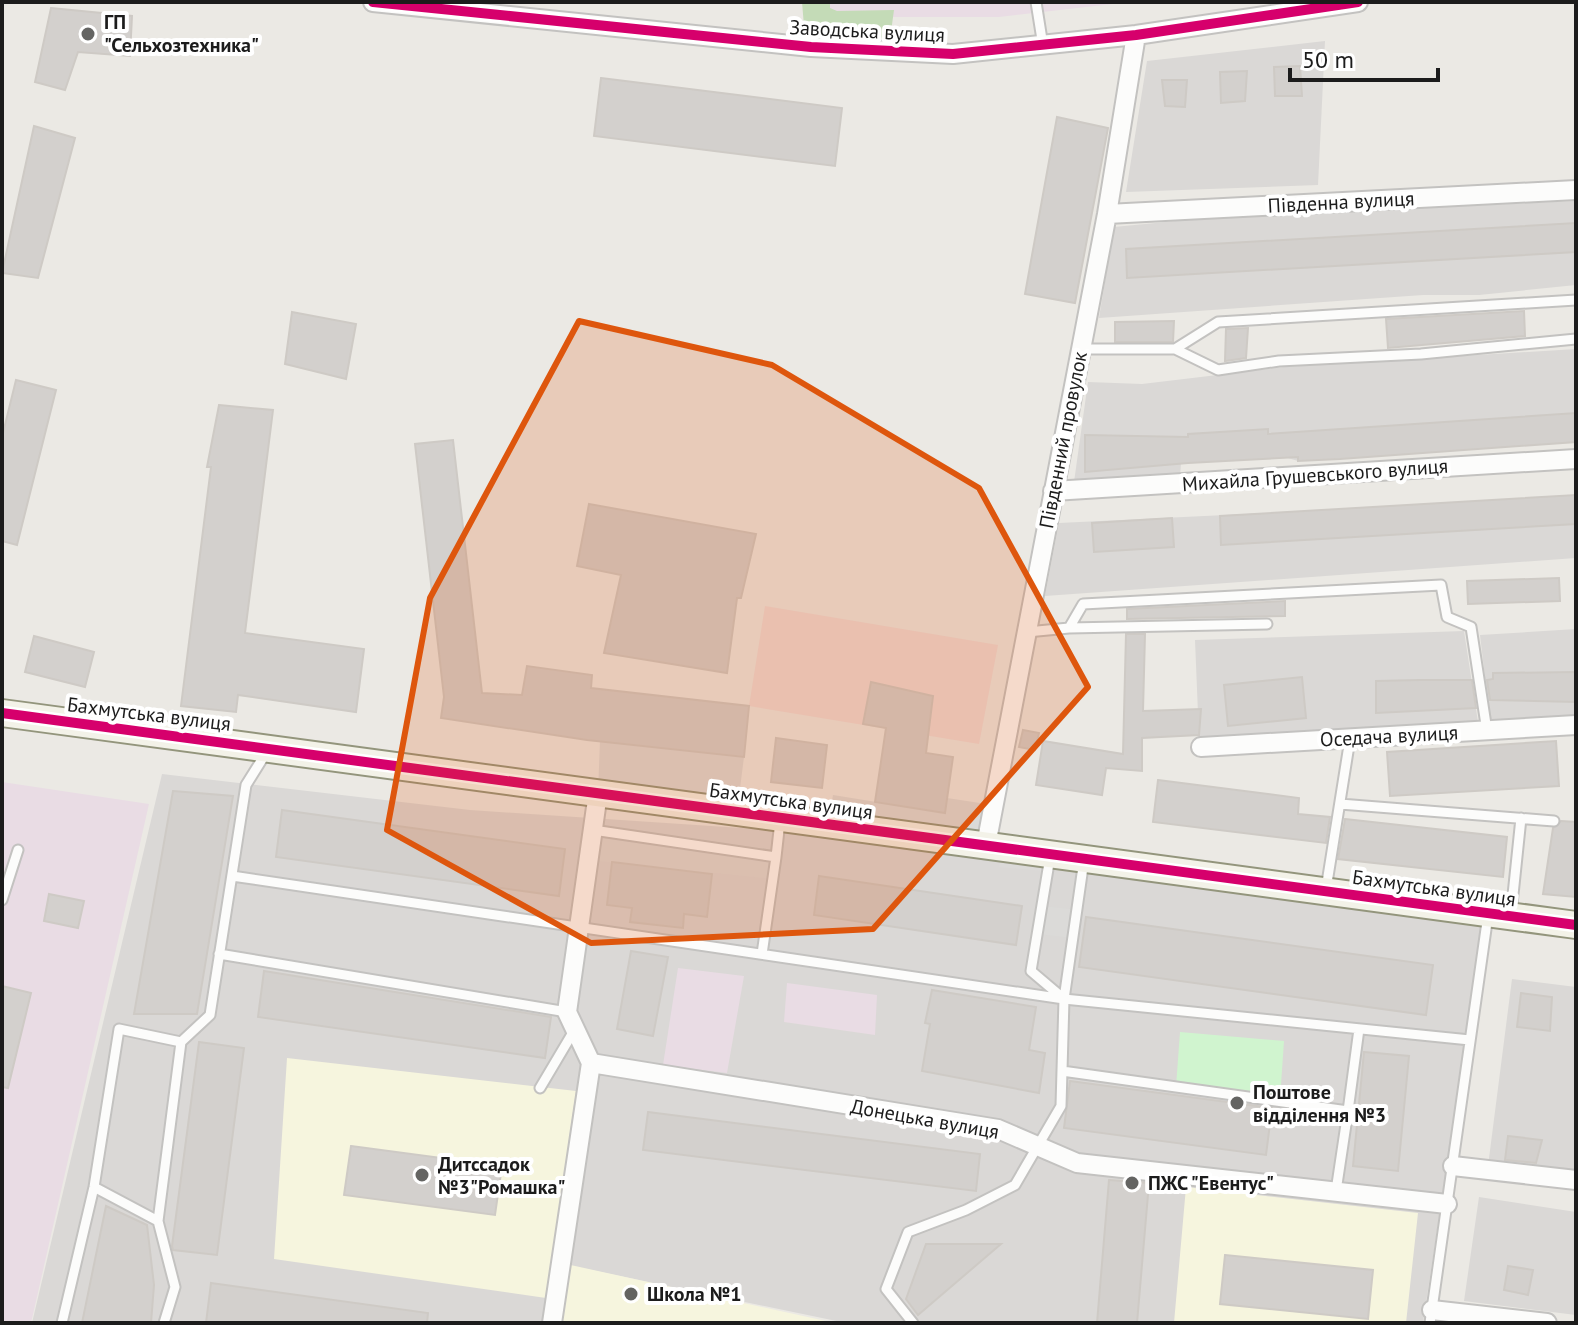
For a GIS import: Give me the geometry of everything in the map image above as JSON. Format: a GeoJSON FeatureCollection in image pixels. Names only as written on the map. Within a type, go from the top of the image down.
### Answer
{"type":"FeatureCollection","features":[{"type":"Feature","properties":{"kind":"street","name":"Заводська вулиця"},"geometry":{"type":"LineString","coordinates":[[373,2],[811,47],[953,54],[1136,35],[1358,2]]}},
{"type":"Feature","properties":{"kind":"street","name":"Південний провулок"},"geometry":{"type":"LineString","coordinates":[[986,845],[1107,214],[1136,35]]}},
{"type":"Feature","properties":{"kind":"street","name":"Південна вулиця"},"geometry":{"type":"LineString","coordinates":[[1107,214],[1576,190]]}},
{"type":"Feature","properties":{"kind":"street","name":"Михайла Грушевського вулиця"},"geometry":{"type":"LineString","coordinates":[[1053,491],[1576,459]]}},
{"type":"Feature","properties":{"kind":"street","name":"Бахмутська вулиця"},"geometry":{"type":"LineString","coordinates":[[2,713],[1576,925]]}},
{"type":"Feature","properties":{"kind":"street","name":"Оседача вулиця"},"geometry":{"type":"LineString","coordinates":[[1201,747],[1576,725]]}},
{"type":"Feature","properties":{"kind":"street"},"geometry":{"type":"LineString","coordinates":[[552,1323],[591,1063],[571,1020],[579,927],[598,793]]}},
{"type":"Feature","properties":{"kind":"street","name":"Донецька вулиця"},"geometry":{"type":"LineString","coordinates":[[591,1063],[998,1129],[1077,1163],[1447,1204]]}},
{"type":"Feature","properties":{"kind":"street"},"geometry":{"type":"LineString","coordinates":[[1453,1166],[1576,1180]]}},
{"type":"Feature","properties":{"kind":"street"},"geometry":{"type":"LineString","coordinates":[[1431,1316],[1547,1323]]}},
{"type":"Feature","properties":{"kind":"lane"},"geometry":{"type":"LineString","coordinates":[[1036,2],[1043,46]]}},
{"type":"Feature","properties":{"kind":"lane"},"geometry":{"type":"LineString","coordinates":[[1175,349],[1218,322],[1576,300]]}},
{"type":"Feature","properties":{"kind":"lane"},"geometry":{"type":"LineString","coordinates":[[1081,349],[1175,349],[1218,370],[1279,361],[1421,354],[1576,339]]}},
{"type":"Feature","properties":{"kind":"lane"},"geometry":{"type":"LineString","coordinates":[[1069,628],[1083,604],[1441,585],[1447,617],[1471,627],[1487,731]]}},
{"type":"Feature","properties":{"kind":"lane"},"geometry":{"type":"LineString","coordinates":[[1027,632],[1069,628],[1267,624]]}},
{"type":"Feature","properties":{"kind":"lane"},"geometry":{"type":"LineString","coordinates":[[1325,891],[1350,739]]}},
{"type":"Feature","properties":{"kind":"lane"},"geometry":{"type":"LineString","coordinates":[[164,1323],[175,1287],[158,1221],[181,1042],[210,1015],[246,785],[269,748]]}},
{"type":"Feature","properties":{"kind":"lane"},"geometry":{"type":"LineString","coordinates":[[1340,804],[1554,821]]}},
{"type":"Feature","properties":{"kind":"lane"},"geometry":{"type":"LineString","coordinates":[[762,954],[780,817]]}},
{"type":"Feature","properties":{"kind":"lane"},"geometry":{"type":"LineString","coordinates":[[1431,1316],[1470,1040],[1521,818]]}},
{"type":"Feature","properties":{"kind":"lane"},"geometry":{"type":"LineString","coordinates":[[593,830],[776,857]]}},
{"type":"Feature","properties":{"kind":"lane"},"geometry":{"type":"LineString","coordinates":[[2,900],[18,850]]}},
{"type":"Feature","properties":{"kind":"lane"},"geometry":{"type":"LineString","coordinates":[[1051,854],[1031,971],[1064,999]]}},
{"type":"Feature","properties":{"kind":"lane"},"geometry":{"type":"LineString","coordinates":[[913,1323],[886,1289],[908,1232],[1015,1185],[1061,1106],[1064,999],[1085,859]]}},
{"type":"Feature","properties":{"kind":"lane"},"geometry":{"type":"LineString","coordinates":[[232,876],[1064,999],[1470,1040]]}},
{"type":"Feature","properties":{"kind":"lane"},"geometry":{"type":"LineString","coordinates":[[219,954],[571,1020],[540,1088]]}},
{"type":"Feature","properties":{"kind":"lane"},"geometry":{"type":"LineString","coordinates":[[62,1323],[94,1187],[119,1029],[181,1042]]}},
{"type":"Feature","properties":{"kind":"lane"},"geometry":{"type":"LineString","coordinates":[[1336,1191],[1359,1029]]}},
{"type":"Feature","properties":{"kind":"lane"},"geometry":{"type":"LineString","coordinates":[[1062,1071],[1348,1111]]}},
{"type":"Feature","properties":{"kind":"lane"},"geometry":{"type":"LineString","coordinates":[[94,1187],[158,1221]]}},
{"type":"Feature","properties":{"kind":"highlighted area"},"geometry":{"type":"Polygon","coordinates":[[[579,321],[772,365],[979,488],[1088,687],[873,929],[591,943],[387,830],[430,598],[579,321]]]}},
{"type":"Feature","properties":{"kind":"shaded area"},"geometry":{"type":"Polygon","coordinates":[[[814,2],[1130,2],[999,17],[815,17],[814,2]]]}},
{"type":"Feature","properties":{"kind":"shaded area"},"geometry":{"type":"Polygon","coordinates":[[[1325,41],[1318,185],[1126,192],[1147,61],[1325,41]]]}},
{"type":"Feature","properties":{"kind":"shaded area"},"geometry":{"type":"Polygon","coordinates":[[[1576,201],[1576,285],[1479,295],[1423,295],[1099,318],[1114,227],[1217,217],[1576,201]]]}},
{"type":"Feature","properties":{"kind":"shaded area"},"geometry":{"type":"Polygon","coordinates":[[[1576,349],[1576,442],[1340,459],[1298,461],[1281,456],[1181,463],[1180,477],[1074,482],[1088,382],[1142,384],[1284,367],[1576,349]]]}},
{"type":"Feature","properties":{"kind":"shaded area"},"geometry":{"type":"Polygon","coordinates":[[[1576,495],[1576,558],[1045,596],[1059,523],[1497,502],[1576,495]]]}},
{"type":"Feature","properties":{"kind":"shaded area"},"geometry":{"type":"Polygon","coordinates":[[[765,606],[998,645],[979,744],[749,706],[765,606]]]}},
{"type":"Feature","properties":{"kind":"shaded area"},"geometry":{"type":"Polygon","coordinates":[[[1576,629],[1576,715],[1490,720],[1480,635],[1576,629]]]}},
{"type":"Feature","properties":{"kind":"shaded area"},"geometry":{"type":"Polygon","coordinates":[[[1464,631],[1478,722],[1199,738],[1195,640],[1464,631]]]}},
{"type":"Feature","properties":{"kind":"shaded area"},"geometry":{"type":"Polygon","coordinates":[[[600,741],[744,757],[737,812],[598,793],[600,741]]]}},
{"type":"Feature","properties":{"kind":"shaded area"},"geometry":{"type":"Polygon","coordinates":[[[162,774],[470,810],[800,832],[1484,917],[1423,1323],[846,1323],[567,1265],[557,1323],[32,1323],[162,774]]]}},
{"type":"Feature","properties":{"kind":"shaded area"},"geometry":{"type":"Polygon","coordinates":[[[2,782],[149,804],[31,1323],[2,1323],[2,782]]]}},
{"type":"Feature","properties":{"kind":"shaded area"},"geometry":{"type":"Polygon","coordinates":[[[833,795],[944,813],[947,798],[993,805],[986,845],[828,824],[833,795]]]}},
{"type":"Feature","properties":{"kind":"shaded area"},"geometry":{"type":"Polygon","coordinates":[[[593,830],[776,857],[773,879],[589,860],[593,830]]]}},
{"type":"Feature","properties":{"kind":"shaded area"},"geometry":{"type":"Polygon","coordinates":[[[1002,847],[1045,853],[1044,871],[999,867],[1002,847]]]}},
{"type":"Feature","properties":{"kind":"shaded area"},"geometry":{"type":"Polygon","coordinates":[[[1042,906],[1079,910],[1074,938],[1037,934],[1042,906]]]}},
{"type":"Feature","properties":{"kind":"shaded area"},"geometry":{"type":"Polygon","coordinates":[[[678,968],[744,976],[727,1073],[663,1065],[678,968]]]}},
{"type":"Feature","properties":{"kind":"shaded area"},"geometry":{"type":"Polygon","coordinates":[[[1512,979],[1576,987],[1576,1176],[1488,1166],[1512,979]]]}},
{"type":"Feature","properties":{"kind":"shaded area"},"geometry":{"type":"Polygon","coordinates":[[[787,983],[877,995],[875,1035],[784,1022],[787,983]]]}},
{"type":"Feature","properties":{"kind":"shaded area","name":"Дитссадок №3\"Ромашка\""},"geometry":{"type":"Polygon","coordinates":[[[287,1058],[576,1091],[546,1298],[274,1259],[287,1058]]]}},
{"type":"Feature","properties":{"kind":"shaded area"},"geometry":{"type":"Polygon","coordinates":[[[1186,1187],[1418,1213],[1406,1323],[1174,1323],[1186,1187]]]}},
{"type":"Feature","properties":{"kind":"shaded area"},"geometry":{"type":"Polygon","coordinates":[[[1479,1197],[1576,1212],[1576,1315],[1464,1301],[1479,1197]]]}},
{"type":"Feature","properties":{"kind":"shaded area","name":"Школа №1"},"geometry":{"type":"Polygon","coordinates":[[[566,1264],[835,1323],[557,1323],[566,1264]]]}},
{"type":"Feature","properties":{"kind":"green space"},"geometry":{"type":"Polygon","coordinates":[[[802,2],[830,2],[830,8],[837,11],[894,10],[890,39],[847,37],[804,26],[802,2]]]}},
{"type":"Feature","properties":{"kind":"green space"},"geometry":{"type":"Polygon","coordinates":[[[1180,1032],[1284,1041],[1280,1099],[1176,1087],[1180,1032]]]}},
{"type":"Feature","properties":{"kind":"building","name":"ГП \"Сельхозтехника\""},"geometry":{"type":"Polygon","coordinates":[[[51,8],[132,16],[130,56],[78,52],[65,90],[35,82],[51,8]]]}},
{"type":"Feature","properties":{"kind":"building"},"geometry":{"type":"Polygon","coordinates":[[[1300,66],[1302,96],[1275,96],[1274,67],[1300,66]]]}},
{"type":"Feature","properties":{"kind":"building"},"geometry":{"type":"Polygon","coordinates":[[[1247,71],[1245,101],[1221,103],[1220,72],[1247,71]]]}},
{"type":"Feature","properties":{"kind":"building"},"geometry":{"type":"Polygon","coordinates":[[[601,78],[842,108],[835,166],[594,136],[601,78]]]}},
{"type":"Feature","properties":{"kind":"building"},"geometry":{"type":"Polygon","coordinates":[[[1162,80],[1187,80],[1185,107],[1165,106],[1162,80]]]}},
{"type":"Feature","properties":{"kind":"building"},"geometry":{"type":"Polygon","coordinates":[[[1057,117],[1108,128],[1075,303],[1025,294],[1057,117]]]}},
{"type":"Feature","properties":{"kind":"building"},"geometry":{"type":"Polygon","coordinates":[[[34,126],[75,138],[38,278],[2,273],[34,126]]]}},
{"type":"Feature","properties":{"kind":"building"},"geometry":{"type":"Polygon","coordinates":[[[1576,223],[1576,252],[1127,278],[1126,249],[1576,223]]]}},
{"type":"Feature","properties":{"kind":"building"},"geometry":{"type":"Polygon","coordinates":[[[1524,311],[1525,336],[1388,348],[1386,319],[1524,311]]]}},
{"type":"Feature","properties":{"kind":"building"},"geometry":{"type":"Polygon","coordinates":[[[292,312],[356,324],[346,379],[285,364],[292,312]]]}},
{"type":"Feature","properties":{"kind":"building"},"geometry":{"type":"Polygon","coordinates":[[[1174,321],[1173,342],[1115,342],[1115,322],[1174,321]]]}},
{"type":"Feature","properties":{"kind":"building"},"geometry":{"type":"Polygon","coordinates":[[[1248,328],[1246,358],[1225,361],[1226,329],[1248,328]]]}},
{"type":"Feature","properties":{"kind":"building"},"geometry":{"type":"Polygon","coordinates":[[[16,380],[56,390],[17,545],[2,541],[2,437],[16,380]]]}},
{"type":"Feature","properties":{"kind":"building"},"geometry":{"type":"Polygon","coordinates":[[[219,405],[273,410],[245,633],[364,649],[356,712],[238,695],[236,712],[181,706],[211,467],[207,467],[219,405]]]}},
{"type":"Feature","properties":{"kind":"building"},"geometry":{"type":"Polygon","coordinates":[[[1576,413],[1576,442],[1340,459],[1298,461],[1298,457],[1188,463],[1085,472],[1085,435],[1188,437],[1188,434],[1268,429],[1268,434],[1576,413]]]}},
{"type":"Feature","properties":{"kind":"building"},"geometry":{"type":"Polygon","coordinates":[[[453,440],[482,693],[522,695],[527,666],[592,675],[591,688],[749,706],[744,757],[587,740],[441,718],[444,697],[415,444],[453,440]]]}},
{"type":"Feature","properties":{"kind":"building"},"geometry":{"type":"Polygon","coordinates":[[[1576,495],[1576,524],[1221,545],[1220,516],[1576,495]]]}},
{"type":"Feature","properties":{"kind":"building"},"geometry":{"type":"Polygon","coordinates":[[[589,504],[756,534],[741,598],[737,598],[727,673],[604,653],[621,575],[577,566],[589,504]]]}},
{"type":"Feature","properties":{"kind":"building"},"geometry":{"type":"Polygon","coordinates":[[[1172,518],[1174,547],[1094,552],[1092,523],[1172,518]]]}},
{"type":"Feature","properties":{"kind":"building"},"geometry":{"type":"Polygon","coordinates":[[[1559,578],[1560,601],[1468,604],[1467,581],[1559,578]]]}},
{"type":"Feature","properties":{"kind":"building"},"geometry":{"type":"Polygon","coordinates":[[[1285,601],[1285,616],[1127,619],[1127,609],[1285,601]]]}},
{"type":"Feature","properties":{"kind":"building"},"geometry":{"type":"Polygon","coordinates":[[[1126,634],[1145,634],[1143,711],[1201,709],[1199,735],[1142,738],[1142,771],[1106,768],[1102,795],[1036,785],[1043,741],[1123,754],[1126,634]]]}},
{"type":"Feature","properties":{"kind":"building"},"geometry":{"type":"Polygon","coordinates":[[[34,636],[94,652],[85,687],[25,672],[34,636]]]}},
{"type":"Feature","properties":{"kind":"building"},"geometry":{"type":"Polygon","coordinates":[[[1576,672],[1576,702],[1490,700],[1487,680],[1493,679],[1493,673],[1576,672]]]}},
{"type":"Feature","properties":{"kind":"building"},"geometry":{"type":"Polygon","coordinates":[[[1302,677],[1306,718],[1228,726],[1224,685],[1302,677]]]}},
{"type":"Feature","properties":{"kind":"building"},"geometry":{"type":"Polygon","coordinates":[[[1472,680],[1476,708],[1376,713],[1376,681],[1472,680]]]}},
{"type":"Feature","properties":{"kind":"building"},"geometry":{"type":"Polygon","coordinates":[[[871,682],[933,696],[926,753],[953,757],[945,813],[875,802],[886,728],[863,724],[871,682]]]}},
{"type":"Feature","properties":{"kind":"building"},"geometry":{"type":"Polygon","coordinates":[[[1023,730],[1039,733],[1035,750],[1019,747],[1023,730]]]}},
{"type":"Feature","properties":{"kind":"building"},"geometry":{"type":"Polygon","coordinates":[[[776,738],[827,745],[822,788],[771,782],[776,738]]]}},
{"type":"Feature","properties":{"kind":"building"},"geometry":{"type":"Polygon","coordinates":[[[1556,741],[1559,786],[1390,796],[1387,752],[1556,741]]]}},
{"type":"Feature","properties":{"kind":"building"},"geometry":{"type":"Polygon","coordinates":[[[1158,780],[1299,798],[1298,814],[1330,817],[1326,843],[1153,822],[1158,780]]]}},
{"type":"Feature","properties":{"kind":"building"},"geometry":{"type":"Polygon","coordinates":[[[173,791],[233,796],[197,1014],[134,1014],[173,791]]]}},
{"type":"Feature","properties":{"kind":"building"},"geometry":{"type":"Polygon","coordinates":[[[282,810],[565,849],[559,896],[276,857],[282,810]]]}},
{"type":"Feature","properties":{"kind":"building"},"geometry":{"type":"Polygon","coordinates":[[[1345,819],[1507,837],[1503,877],[1338,859],[1345,819]]]}},
{"type":"Feature","properties":{"kind":"building"},"geometry":{"type":"Polygon","coordinates":[[[1561,821],[1576,822],[1576,897],[1543,894],[1553,828],[1561,821]]]}},
{"type":"Feature","properties":{"kind":"building"},"geometry":{"type":"Polygon","coordinates":[[[612,862],[712,874],[707,917],[684,914],[683,928],[630,922],[632,908],[607,905],[612,862]]]}},
{"type":"Feature","properties":{"kind":"building"},"geometry":{"type":"Polygon","coordinates":[[[819,876],[1022,906],[1016,945],[814,915],[819,876]]]}},
{"type":"Feature","properties":{"kind":"building"},"geometry":{"type":"Polygon","coordinates":[[[49,894],[84,901],[78,928],[44,921],[49,894]]]}},
{"type":"Feature","properties":{"kind":"building"},"geometry":{"type":"Polygon","coordinates":[[[1086,917],[1433,965],[1426,1015],[1079,967],[1086,917]]]}},
{"type":"Feature","properties":{"kind":"building"},"geometry":{"type":"Polygon","coordinates":[[[631,951],[668,957],[653,1036],[617,1029],[631,951]]]}},
{"type":"Feature","properties":{"kind":"building"},"geometry":{"type":"Polygon","coordinates":[[[264,971],[551,1017],[545,1058],[258,1017],[264,971]]]}},
{"type":"Feature","properties":{"kind":"building"},"geometry":{"type":"Polygon","coordinates":[[[2,986],[31,993],[8,1088],[2,1087],[2,986]]]}},
{"type":"Feature","properties":{"kind":"building"},"geometry":{"type":"Polygon","coordinates":[[[932,990],[1036,1007],[1029,1050],[1045,1053],[1039,1093],[922,1071],[930,1024],[925,1023],[932,990]]]}},
{"type":"Feature","properties":{"kind":"building"},"geometry":{"type":"Polygon","coordinates":[[[1521,993],[1552,997],[1550,1031],[1517,1027],[1521,993]]]}},
{"type":"Feature","properties":{"kind":"building"},"geometry":{"type":"Polygon","coordinates":[[[199,1042],[244,1048],[217,1255],[173,1250],[172,1246],[199,1042]]]}},
{"type":"Feature","properties":{"kind":"building"},"geometry":{"type":"Polygon","coordinates":[[[1364,1052],[1409,1056],[1398,1171],[1353,1166],[1364,1052]]]}},
{"type":"Feature","properties":{"kind":"building"},"geometry":{"type":"Polygon","coordinates":[[[1070,1081],[1272,1108],[1266,1155],[1064,1128],[1070,1081]]]}},
{"type":"Feature","properties":{"kind":"building"},"geometry":{"type":"Polygon","coordinates":[[[648,1112],[980,1154],[976,1191],[643,1150],[648,1112]]]}},
{"type":"Feature","properties":{"kind":"building"},"geometry":{"type":"Polygon","coordinates":[[[1508,1136],[1542,1140],[1536,1163],[1505,1160],[1508,1136]]]}},
{"type":"Feature","properties":{"kind":"building"},"geometry":{"type":"Polygon","coordinates":[[[351,1146],[502,1166],[495,1215],[344,1195],[351,1146]]]}},
{"type":"Feature","properties":{"kind":"building"},"geometry":{"type":"Polygon","coordinates":[[[1109,1180],[1149,1183],[1137,1323],[1097,1323],[1109,1180]]]}},
{"type":"Feature","properties":{"kind":"building"},"geometry":{"type":"Polygon","coordinates":[[[106,1206],[147,1225],[154,1285],[151,1323],[82,1323],[106,1206]]]}},
{"type":"Feature","properties":{"kind":"building"},"geometry":{"type":"Polygon","coordinates":[[[926,1244],[1001,1244],[918,1315],[906,1299],[926,1244]]]}},
{"type":"Feature","properties":{"kind":"building"},"geometry":{"type":"Polygon","coordinates":[[[1225,1255],[1373,1270],[1368,1319],[1220,1304],[1225,1255]]]}},
{"type":"Feature","properties":{"kind":"building"},"geometry":{"type":"Polygon","coordinates":[[[1508,1266],[1533,1270],[1528,1295],[1504,1290],[1508,1266]]]}},
{"type":"Feature","properties":{"kind":"building"},"geometry":{"type":"Polygon","coordinates":[[[211,1283],[428,1313],[427,1323],[206,1323],[211,1283]]]}},
{"type":"Feature","properties":{"kind":"cycle path"},"geometry":{"type":"LineString","coordinates":[[373,2],[811,47],[953,54],[1136,35],[1358,2]]}},
{"type":"Feature","properties":{"kind":"cycle path"},"geometry":{"type":"LineString","coordinates":[[2,713],[1576,925]]}},
{"type":"Feature","properties":{"kind":"place","name":"ГП \"Сельхозтехника\""},"geometry":{"type":"Point","coordinates":[88,34]}},
{"type":"Feature","properties":{"kind":"place","name":"Поштове відділення №3"},"geometry":{"type":"Point","coordinates":[1237,1103]}},
{"type":"Feature","properties":{"kind":"place","name":"Дитссадок №3\"Ромашка\""},"geometry":{"type":"Point","coordinates":[422,1175]}},
{"type":"Feature","properties":{"kind":"place","name":"ПЖС \"Евентус\""},"geometry":{"type":"Point","coordinates":[1132,1183]}},
{"type":"Feature","properties":{"kind":"place","name":"Школа №1"},"geometry":{"type":"Point","coordinates":[631,1294]}}]}
